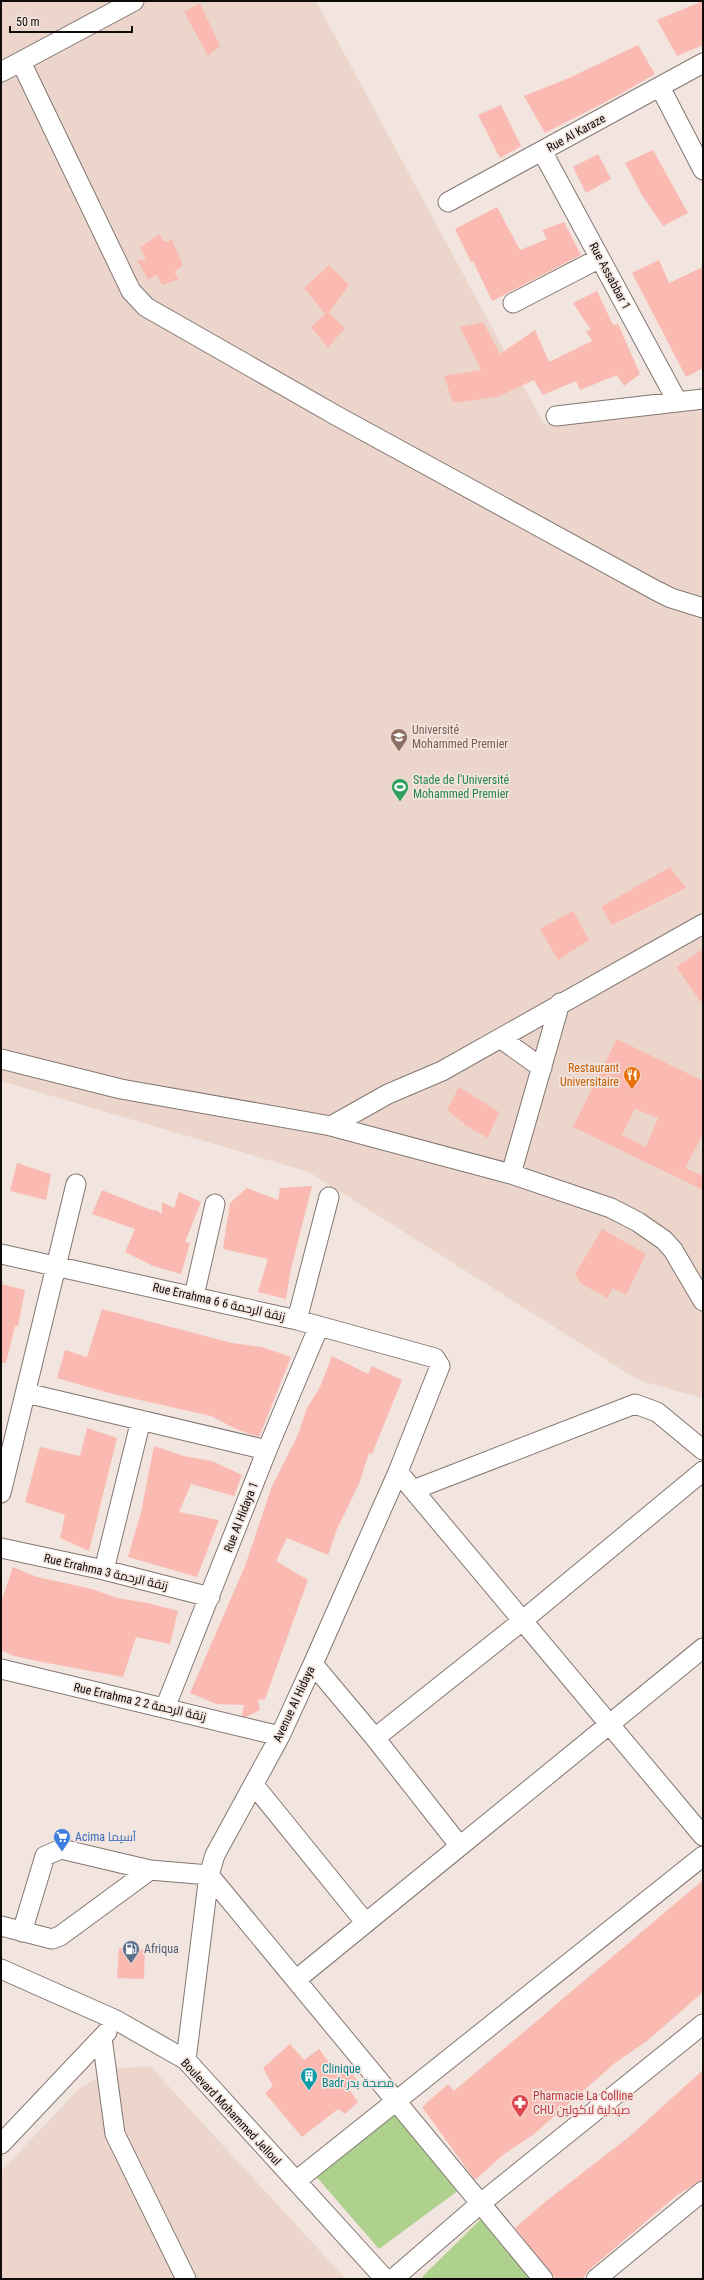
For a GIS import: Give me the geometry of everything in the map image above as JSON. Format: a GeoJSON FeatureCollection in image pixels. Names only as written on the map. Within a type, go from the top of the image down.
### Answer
{"type":"FeatureCollection","features":[{"type":"Feature","properties":{"kind":"street"},"geometry":{"type":"LineString","coordinates":[[1,71],[21,62],[134,1]]}},
{"type":"Feature","properties":{"kind":"street"},"geometry":{"type":"LineString","coordinates":[[21,62],[131,291],[146,307],[337,416],[655,590],[671,598],[703,608]]}},
{"type":"Feature","properties":{"kind":"street","name":"Rue Al Karaze"},"geometry":{"type":"LineString","coordinates":[[448,202],[703,63]]}},
{"type":"Feature","properties":{"kind":"street"},"geometry":{"type":"LineString","coordinates":[[660,87],[703,170]]}},
{"type":"Feature","properties":{"kind":"street","name":"Rue Assabbar 1"},"geometry":{"type":"LineString","coordinates":[[542,151],[677,401]]}},
{"type":"Feature","properties":{"kind":"street"},"geometry":{"type":"LineString","coordinates":[[513,303],[600,258]]}},
{"type":"Feature","properties":{"kind":"street"},"geometry":{"type":"LineString","coordinates":[[556,416],[703,399]]}},
{"type":"Feature","properties":{"kind":"street"},"geometry":{"type":"LineString","coordinates":[[332,1126],[370,1103],[442,1071],[560,1003],[703,924]]}},
{"type":"Feature","properties":{"kind":"street"},"geometry":{"type":"LineString","coordinates":[[511,1174],[560,1003]]}},
{"type":"Feature","properties":{"kind":"street"},"geometry":{"type":"LineString","coordinates":[[500,1038],[542,1068]]}},
{"type":"Feature","properties":{"kind":"street"},"geometry":{"type":"LineString","coordinates":[[1,1059],[121,1089],[332,1126],[511,1174],[611,1208],[652,1230],[673,1250],[703,1301]]}},
{"type":"Feature","properties":{"kind":"street"},"geometry":{"type":"LineString","coordinates":[[1,1493],[76,1184]]}},
{"type":"Feature","properties":{"kind":"street"},"geometry":{"type":"LineString","coordinates":[[297,1320],[329,1197]]}},
{"type":"Feature","properties":{"kind":"street"},"geometry":{"type":"LineString","coordinates":[[194,1296],[216,1204]]}},
{"type":"Feature","properties":{"kind":"street","name":"Rue Errahma 6 6 زنقة الرحمة"},"geometry":{"type":"LineString","coordinates":[[1,1254],[297,1320],[435,1358]]}},
{"type":"Feature","properties":{"kind":"street","name":"Rue Al Hidaya 1"},"geometry":{"type":"LineString","coordinates":[[165,1708],[267,1450],[319,1326]]}},
{"type":"Feature","properties":{"kind":"street","name":"Avenue Al Hidaya"},"geometry":{"type":"LineString","coordinates":[[186,2060],[209,1875],[215,1855],[280,1736],[398,1472],[440,1370],[439,1364],[435,1358]]}},
{"type":"Feature","properties":{"kind":"street"},"geometry":{"type":"LineString","coordinates":[[26,1392],[267,1450]]}},
{"type":"Feature","properties":{"kind":"street"},"geometry":{"type":"LineString","coordinates":[[413,1490],[635,1404],[657,1412],[703,1450]]}},
{"type":"Feature","properties":{"kind":"street"},"geometry":{"type":"LineString","coordinates":[[104,1570],[141,1420]]}},
{"type":"Feature","properties":{"kind":"street"},"geometry":{"type":"LineString","coordinates":[[375,1738],[522,1621],[703,1471]]}},
{"type":"Feature","properties":{"kind":"street"},"geometry":{"type":"LineString","coordinates":[[398,1472],[608,1725],[703,1836]]}},
{"type":"Feature","properties":{"kind":"street","name":"Rue Errahma 3 زنقة الرحمة"},"geometry":{"type":"LineString","coordinates":[[1,1548],[104,1570],[210,1597]]}},
{"type":"Feature","properties":{"kind":"street"},"geometry":{"type":"LineString","coordinates":[[297,1979],[459,1845],[703,1648]]}},
{"type":"Feature","properties":{"kind":"street"},"geometry":{"type":"LineString","coordinates":[[313,1664],[375,1738],[459,1845]]}},
{"type":"Feature","properties":{"kind":"street","name":"Rue Errahma 2 2 زنقة الرحمة"},"geometry":{"type":"LineString","coordinates":[[1,1669],[280,1736]]}},
{"type":"Feature","properties":{"kind":"street"},"geometry":{"type":"LineString","coordinates":[[254,1785],[365,1922]]}},
{"type":"Feature","properties":{"kind":"street"},"geometry":{"type":"LineString","coordinates":[[22,1932],[46,1856],[60,1849],[150,1870],[209,1875],[297,1979],[543,2279]]}},
{"type":"Feature","properties":{"kind":"street"},"geometry":{"type":"LineString","coordinates":[[296,2182],[703,1856]]}},
{"type":"Feature","properties":{"kind":"street"},"geometry":{"type":"LineString","coordinates":[[1,1926],[52,1939],[60,1936],[150,1870]]}},
{"type":"Feature","properties":{"kind":"street","name":"Boulevard Mohammed Jelloul"},"geometry":{"type":"LineString","coordinates":[[1,1969],[116,2020],[186,2060],[385,2279]]}},
{"type":"Feature","properties":{"kind":"street"},"geometry":{"type":"LineString","coordinates":[[1,2144],[102,2038],[116,2020]]}},
{"type":"Feature","properties":{"kind":"street"},"geometry":{"type":"LineString","coordinates":[[393,2279],[481,2203],[703,2024]]}},
{"type":"Feature","properties":{"kind":"street"},"geometry":{"type":"LineString","coordinates":[[102,2038],[114,2134],[186,2279]]}},
{"type":"Feature","properties":{"kind":"street"},"geometry":{"type":"LineString","coordinates":[[596,2279],[703,2191]]}},
{"type":"Feature","properties":{"kind":"shaded area","name":"Université Mohammed Premier"},"geometry":{"type":"Polygon","coordinates":[[[1,1],[316,1],[544,424],[703,410],[703,1398],[640,1381],[309,1172],[1,1081],[1,1]]]}},
{"type":"Feature","properties":{"kind":"shaded area"},"geometry":{"type":"Polygon","coordinates":[[[150,2066],[346,2279],[1,2279],[1,2171],[81,2087],[113,2069],[150,2066]]]}},
{"type":"Feature","properties":{"kind":"green space"},"geometry":{"type":"Polygon","coordinates":[[[397,2110],[459,2190],[379,2249],[314,2174],[397,2110]]]}},
{"type":"Feature","properties":{"kind":"green space"},"geometry":{"type":"Polygon","coordinates":[[[484,2216],[533,2279],[424,2279],[422,2277],[484,2216]]]}},
{"type":"Feature","properties":{"kind":"building"},"geometry":{"type":"Polygon","coordinates":[[[703,1],[703,45],[677,56],[657,20],[703,1]]]}},
{"type":"Feature","properties":{"kind":"building"},"geometry":{"type":"Polygon","coordinates":[[[200,3],[220,46],[208,56],[184,12],[200,3]]]}},
{"type":"Feature","properties":{"kind":"building"},"geometry":{"type":"Polygon","coordinates":[[[638,45],[655,74],[617,96],[545,133],[524,96],[569,78],[638,45]]]}},
{"type":"Feature","properties":{"kind":"building"},"geometry":{"type":"Polygon","coordinates":[[[501,105],[521,146],[500,158],[478,115],[501,105]]]}},
{"type":"Feature","properties":{"kind":"building"},"geometry":{"type":"Polygon","coordinates":[[[653,150],[688,213],[663,226],[642,195],[625,163],[653,150]]]}},
{"type":"Feature","properties":{"kind":"building"},"geometry":{"type":"Polygon","coordinates":[[[598,154],[611,179],[586,193],[573,167],[598,154]]]}},
{"type":"Feature","properties":{"kind":"building"},"geometry":{"type":"Polygon","coordinates":[[[497,207],[520,250],[547,239],[542,230],[564,222],[581,255],[492,301],[473,261],[471,262],[455,229],[497,207]]]}},
{"type":"Feature","properties":{"kind":"building"},"geometry":{"type":"Polygon","coordinates":[[[160,234],[164,242],[172,240],[183,265],[174,272],[179,279],[162,285],[157,275],[148,280],[137,260],[146,260],[140,247],[160,234]]]}},
{"type":"Feature","properties":{"kind":"building"},"geometry":{"type":"Polygon","coordinates":[[[659,260],[669,283],[703,267],[703,368],[686,377],[632,273],[659,260]]]}},
{"type":"Feature","properties":{"kind":"building"},"geometry":{"type":"Polygon","coordinates":[[[329,265],[349,285],[329,313],[345,328],[328,348],[311,327],[325,314],[304,288],[329,265]]]}},
{"type":"Feature","properties":{"kind":"building"},"geometry":{"type":"Polygon","coordinates":[[[597,291],[613,325],[618,324],[640,374],[624,386],[617,375],[580,390],[576,381],[543,395],[534,380],[497,397],[453,403],[444,376],[481,370],[460,327],[483,322],[500,354],[535,330],[549,362],[592,341],[586,331],[591,330],[573,303],[597,291]]]}},
{"type":"Feature","properties":{"kind":"building"},"geometry":{"type":"Polygon","coordinates":[[[670,867],[686,888],[612,925],[601,907],[670,867]]]}},
{"type":"Feature","properties":{"kind":"building"},"geometry":{"type":"Polygon","coordinates":[[[573,911],[589,940],[558,960],[540,929],[573,911]]]}},
{"type":"Feature","properties":{"kind":"building"},"geometry":{"type":"Polygon","coordinates":[[[703,949],[703,1005],[676,967],[703,949]]]}},
{"type":"Feature","properties":{"kind":"building","name":"Restaurant Universitaire"},"geometry":{"type":"Polygon","coordinates":[[[617,1039],[703,1081],[703,1134],[685,1168],[703,1176],[703,1190],[573,1127],[617,1039]],[[635,1109],[622,1135],[646,1147],[658,1118],[635,1109]]]}},
{"type":"Feature","properties":{"kind":"building"},"geometry":{"type":"Polygon","coordinates":[[[459,1087],[499,1112],[488,1138],[468,1127],[447,1110],[459,1087]]]}},
{"type":"Feature","properties":{"kind":"building"},"geometry":{"type":"Polygon","coordinates":[[[17,1163],[51,1174],[46,1200],[10,1191],[17,1163]]]}},
{"type":"Feature","properties":{"kind":"building"},"geometry":{"type":"Polygon","coordinates":[[[312,1186],[290,1273],[286,1299],[258,1292],[268,1259],[223,1249],[230,1203],[247,1188],[278,1200],[280,1188],[312,1186]]]}},
{"type":"Feature","properties":{"kind":"building"},"geometry":{"type":"Polygon","coordinates":[[[102,1190],[154,1211],[154,1209],[162,1214],[162,1202],[174,1208],[179,1192],[201,1202],[185,1242],[190,1243],[181,1274],[153,1266],[125,1252],[135,1229],[92,1214],[102,1190]]]}},
{"type":"Feature","properties":{"kind":"building"},"geometry":{"type":"Polygon","coordinates":[[[602,1229],[646,1254],[626,1295],[613,1288],[607,1298],[580,1283],[575,1274],[602,1229]]]}},
{"type":"Feature","properties":{"kind":"building"},"geometry":{"type":"Polygon","coordinates":[[[1,1284],[25,1290],[18,1326],[15,1326],[6,1363],[1,1363],[1,1284]]]}},
{"type":"Feature","properties":{"kind":"building"},"geometry":{"type":"Polygon","coordinates":[[[102,1309],[232,1343],[262,1347],[291,1357],[259,1437],[238,1430],[211,1416],[109,1393],[57,1378],[65,1350],[87,1357],[102,1309]]]}},
{"type":"Feature","properties":{"kind":"building"},"geometry":{"type":"Polygon","coordinates":[[[332,1356],[368,1374],[372,1366],[402,1380],[372,1454],[369,1453],[359,1484],[337,1529],[328,1555],[287,1538],[276,1561],[308,1580],[265,1699],[258,1700],[260,1710],[246,1717],[242,1716],[244,1705],[216,1704],[190,1693],[245,1566],[272,1486],[298,1435],[307,1408],[320,1387],[332,1356]]]}},
{"type":"Feature","properties":{"kind":"building"},"geometry":{"type":"Polygon","coordinates":[[[87,1428],[117,1438],[89,1551],[60,1538],[65,1515],[25,1502],[40,1447],[80,1456],[87,1428]]]}},
{"type":"Feature","properties":{"kind":"building"},"geometry":{"type":"Polygon","coordinates":[[[154,1446],[183,1456],[212,1461],[242,1475],[234,1496],[191,1484],[179,1512],[219,1520],[197,1577],[128,1557],[141,1512],[154,1446]]]}},
{"type":"Feature","properties":{"kind":"building"},"geometry":{"type":"Polygon","coordinates":[[[13,1567],[37,1577],[92,1589],[117,1598],[148,1603],[178,1611],[170,1644],[136,1637],[123,1677],[14,1656],[1,1650],[1,1602],[13,1567]]]}},
{"type":"Feature","properties":{"kind":"building"},"geometry":{"type":"Polygon","coordinates":[[[703,1880],[703,1992],[647,2041],[615,2063],[534,2134],[503,2155],[475,2180],[422,2107],[448,2084],[454,2091],[703,1880]]]}},
{"type":"Feature","properties":{"kind":"building","name":"Afriqua"},"geometry":{"type":"Polygon","coordinates":[[[119,1948],[145,1950],[144,1979],[117,1978],[119,1948]]]}},
{"type":"Feature","properties":{"kind":"building","name":"Clinique Badr مصحة بدر"},"geometry":{"type":"Polygon","coordinates":[[[290,2044],[304,2060],[319,2049],[339,2076],[347,2068],[358,2081],[349,2089],[358,2102],[345,2114],[338,2109],[302,2137],[265,2093],[273,2086],[263,2068],[290,2044]]]}},
{"type":"Feature","properties":{"kind":"building"},"geometry":{"type":"Polygon","coordinates":[[[703,2070],[703,2179],[676,2196],[589,2270],[582,2279],[556,2279],[515,2228],[545,2202],[630,2136],[703,2070]]]}},
{"type":"Feature","properties":{"kind":"place","name":"Université Mohammed Premier"},"geometry":{"type":"Point","coordinates":[399,752]}},
{"type":"Feature","properties":{"kind":"place","name":"Stade de l'Université Mohammed Premier"},"geometry":{"type":"Point","coordinates":[400,802]}},
{"type":"Feature","properties":{"kind":"place","name":"Restaurant Universitaire"},"geometry":{"type":"Point","coordinates":[632,1090]}},
{"type":"Feature","properties":{"kind":"place","name":"Acima آسيما"},"geometry":{"type":"Point","coordinates":[62,1852]}},
{"type":"Feature","properties":{"kind":"place","name":"Afriqua"},"geometry":{"type":"Point","coordinates":[131,1964]}},
{"type":"Feature","properties":{"kind":"place","name":"Clinique Badr مصحة بدر"},"geometry":{"type":"Point","coordinates":[309,2091]}},
{"type":"Feature","properties":{"kind":"place","name":"Pharmacie La Colline CHU صيدلية لاكولين"},"geometry":{"type":"Point","coordinates":[520,2118]}}]}
